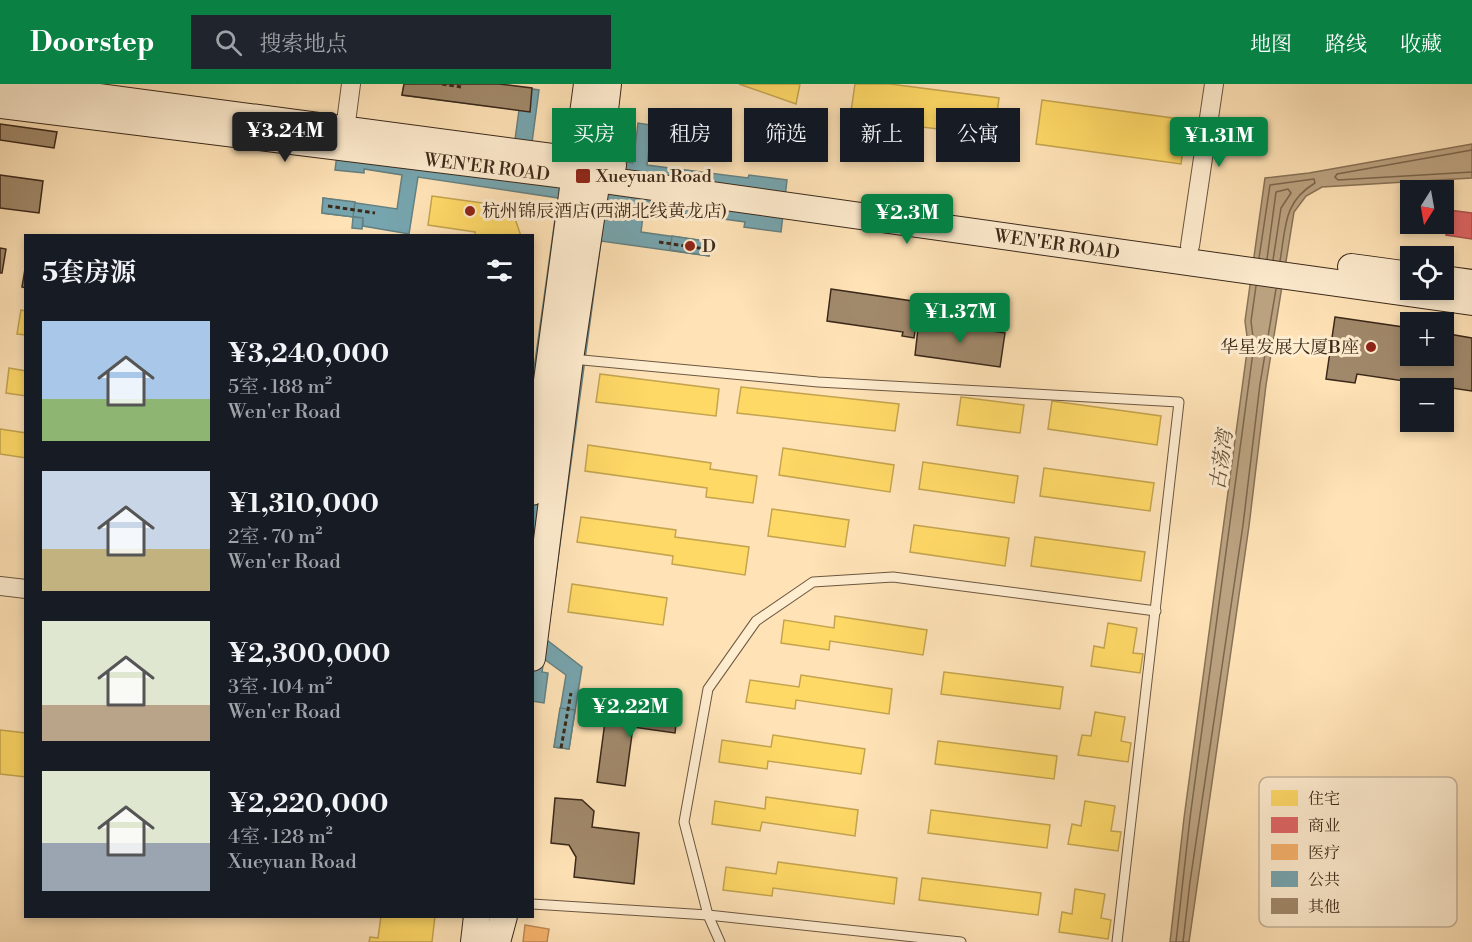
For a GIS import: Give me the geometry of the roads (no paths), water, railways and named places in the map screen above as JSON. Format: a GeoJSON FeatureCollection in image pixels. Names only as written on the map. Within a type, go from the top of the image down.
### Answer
{"type":"FeatureCollection","features":[{"type":"Feature","properties":{"kind":"main road","name":"WEN'ER ROAD"},"geometry":{"type":"LineString","coordinates":[[1,84],[345,130],[587,170],[1293,268],[1472,302]]}},
{"type":"Feature","properties":{"kind":"main road"},"geometry":{"type":"LineString","coordinates":[[534,644],[570,359],[587,170],[587,84]]}},
{"type":"Feature","properties":{"kind":"main road"},"geometry":{"type":"LineString","coordinates":[[534,480],[587,170],[608,84]]}},
{"type":"Feature","properties":{"kind":"main road","name":"WEN'ER ROAD"},"geometry":{"type":"LineString","coordinates":[[0,105],[587,170],[1190,246],[1246,262]]}},
{"type":"Feature","properties":{"kind":"main road","name":"WEN'ER ROAD"},"geometry":{"type":"LineString","coordinates":[[1293,268],[1400,274]]}},
{"type":"Feature","properties":{"kind":"main road"},"geometry":{"type":"LineString","coordinates":[[1454,281],[1472,283]]}},
{"type":"Feature","properties":{"kind":"main road"},"geometry":{"type":"LineString","coordinates":[[474,942],[477,918]]}},
{"type":"Feature","properties":{"kind":"main road"},"geometry":{"type":"LineString","coordinates":[[497,942],[503,918]]}},
{"type":"Feature","properties":{"kind":"street"},"geometry":{"type":"LineString","coordinates":[[345,130],[351,84]]}},
{"type":"Feature","properties":{"kind":"street"},"geometry":{"type":"LineString","coordinates":[[1190,246],[1214,84]]}},
{"type":"Feature","properties":{"kind":"street"},"geometry":{"type":"LineString","coordinates":[[0,586],[24,589]]}},
{"type":"Feature","properties":{"kind":"lane"},"geometry":{"type":"LineString","coordinates":[[570,359],[818,382],[1179,402],[1117,942]]}},
{"type":"Feature","properties":{"kind":"lane"},"geometry":{"type":"LineString","coordinates":[[720,942],[708,915],[684,822],[708,689],[756,621],[765,614],[813,582],[892,577],[1156,611]]}},
{"type":"Feature","properties":{"kind":"lane"},"geometry":{"type":"LineString","coordinates":[[534,904],[708,915],[961,942]]}},
{"type":"Feature","properties":{"kind":"water"},"geometry":{"type":"Polygon","coordinates":[[[1472,144],[1472,178],[1400,180],[1400,182],[1322,187],[1306,196],[1294,212],[1266,385],[1249,526],[1189,942],[1170,942],[1184,818],[1248,344],[1245,321],[1265,178],[1309,173],[1472,144]]]}},
{"type":"Feature","properties":{"kind":"place","name":"Xueyuan Road"},"geometry":{"type":"Point","coordinates":[583,176]}},
{"type":"Feature","properties":{"kind":"place","name":"杭州锦辰酒店(西湖北线黄龙店)"},"geometry":{"type":"Point","coordinates":[470,211]}},
{"type":"Feature","properties":{"kind":"place","name":"D"},"geometry":{"type":"Point","coordinates":[690,246]}},
{"type":"Feature","properties":{"kind":"place","name":"华星发展大厦B座"},"geometry":{"type":"Point","coordinates":[1371,347]}},
{"type":"Feature","properties":{"kind":"water label","name":"古荡湾"},"geometry":{"type":"Point","coordinates":[1221,460]}}]}
